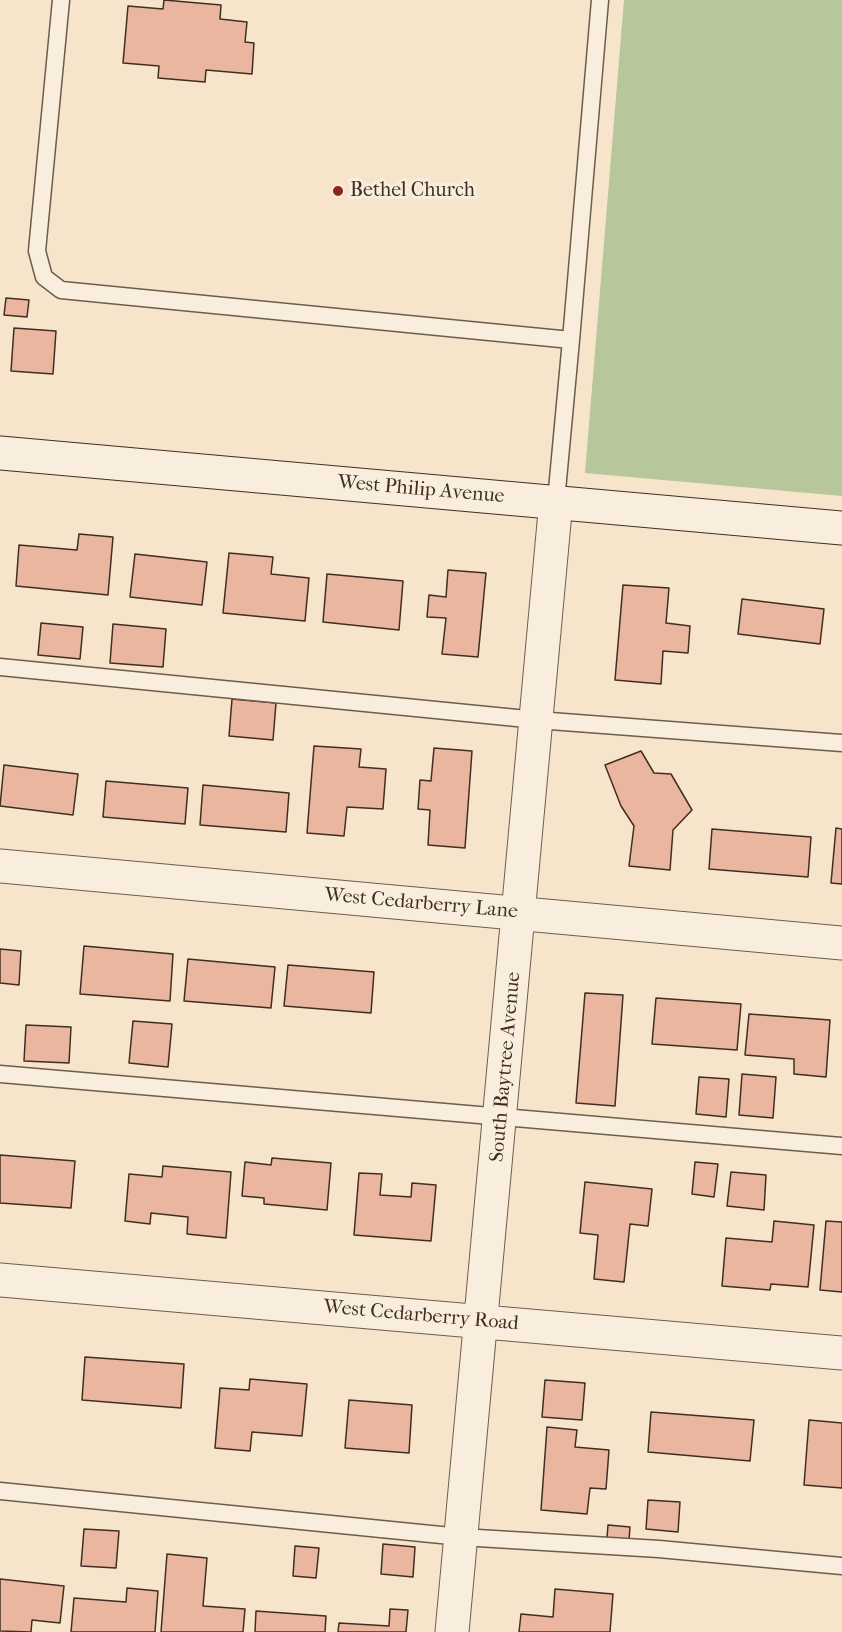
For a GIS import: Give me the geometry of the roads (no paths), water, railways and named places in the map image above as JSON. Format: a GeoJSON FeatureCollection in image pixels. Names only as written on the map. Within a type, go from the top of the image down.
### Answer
{"type":"FeatureCollection","features":[{"type":"Feature","properties":{"kind":"street","name":"West Philip Avenue"},"geometry":{"type":"LineString","coordinates":[[0,453],[842,528]]}},
{"type":"Feature","properties":{"kind":"street","name":"South Baytree Avenue"},"geometry":{"type":"LineString","coordinates":[[452,1632],[520,913],[556,501]]}},
{"type":"Feature","properties":{"kind":"street","name":"West Cedarberry Lane"},"geometry":{"type":"LineString","coordinates":[[0,866],[842,943]]}},
{"type":"Feature","properties":{"kind":"street","name":"West Cedarberry Road"},"geometry":{"type":"LineString","coordinates":[[0,1280],[842,1353]]}},
{"type":"Feature","properties":{"kind":"lane"},"geometry":{"type":"LineString","coordinates":[[61,0],[37,251],[44,277],[62,290],[571,340]]}},
{"type":"Feature","properties":{"kind":"lane"},"geometry":{"type":"LineString","coordinates":[[556,501],[600,0]]}},
{"type":"Feature","properties":{"kind":"lane"},"geometry":{"type":"LineString","coordinates":[[0,667],[537,720],[842,743]]}},
{"type":"Feature","properties":{"kind":"lane"},"geometry":{"type":"LineString","coordinates":[[0,1074],[842,1146]]}},
{"type":"Feature","properties":{"kind":"lane"},"geometry":{"type":"LineString","coordinates":[[0,1491],[461,1537],[659,1549],[842,1566]]}},
{"type":"Feature","properties":{"kind":"place","name":"Bethel Church"},"geometry":{"type":"Point","coordinates":[338,191]}}]}
